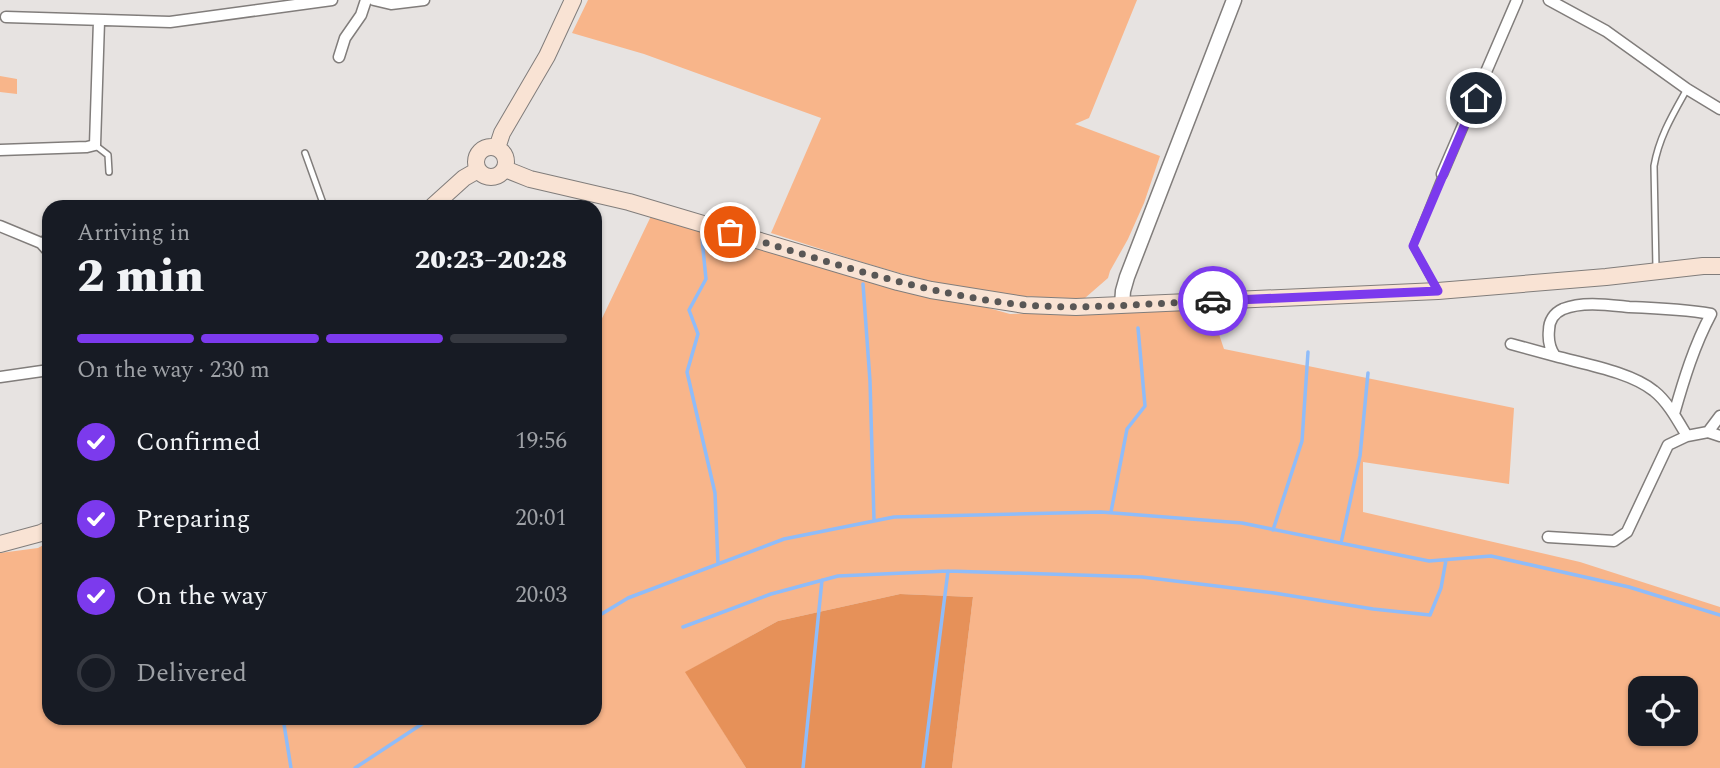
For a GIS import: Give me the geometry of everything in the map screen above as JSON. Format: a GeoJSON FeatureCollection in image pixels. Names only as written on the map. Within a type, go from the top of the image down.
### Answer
{"type":"FeatureCollection","features":[{"type":"Feature","properties":{"kind":"main road"},"geometry":{"type":"LineString","coordinates":[[497,148],[502,133],[547,56],[573,0]]}},
{"type":"Feature","properties":{"kind":"main road"},"geometry":{"type":"LineString","coordinates":[[488,147],[497,148],[506,159],[505,169],[492,177],[482,174],[476,161],[479,152],[488,147]]}},
{"type":"Feature","properties":{"kind":"main road"},"geometry":{"type":"LineString","coordinates":[[505,169],[530,178],[629,202],[898,282],[1025,305],[1076,307],[1438,291],[1720,266]]}},
{"type":"Feature","properties":{"kind":"main road"},"geometry":{"type":"LineString","coordinates":[[440,200],[464,178],[478,170]]}},
{"type":"Feature","properties":{"kind":"main road"},"geometry":{"type":"LineString","coordinates":[[0,544],[42,532]]}},
{"type":"Feature","properties":{"kind":"street"},"geometry":{"type":"LineString","coordinates":[[6,17],[170,22],[332,0]]}},
{"type":"Feature","properties":{"kind":"street"},"geometry":{"type":"LineString","coordinates":[[339,57],[345,38],[361,15],[366,0]]}},
{"type":"Feature","properties":{"kind":"street"},"geometry":{"type":"LineString","coordinates":[[373,0],[391,4],[424,0]]}},
{"type":"Feature","properties":{"kind":"street"},"geometry":{"type":"LineString","coordinates":[[1122,305],[1122,291],[1127,277],[1234,0]]}},
{"type":"Feature","properties":{"kind":"street"},"geometry":{"type":"LineString","coordinates":[[1443,174],[1517,0]]}},
{"type":"Feature","properties":{"kind":"street"},"geometry":{"type":"LineString","coordinates":[[1549,0],[1606,31],[1720,109]]}},
{"type":"Feature","properties":{"kind":"street"},"geometry":{"type":"LineString","coordinates":[[0,150],[87,148],[95,145],[99,21]]}},
{"type":"Feature","properties":{"kind":"street"},"geometry":{"type":"LineString","coordinates":[[0,226],[42,247]]}},
{"type":"Feature","properties":{"kind":"street"},"geometry":{"type":"LineString","coordinates":[[1555,356],[1548,336],[1549,322],[1555,314],[1564,309],[1602,305],[1716,312]]}},
{"type":"Feature","properties":{"kind":"street"},"geometry":{"type":"LineString","coordinates":[[1674,414],[1686,369],[1698,338],[1716,312]]}},
{"type":"Feature","properties":{"kind":"street"},"geometry":{"type":"LineString","coordinates":[[1511,344],[1637,381],[1655,391],[1674,414],[1687,436]]}},
{"type":"Feature","properties":{"kind":"street"},"geometry":{"type":"LineString","coordinates":[[0,377],[42,371]]}},
{"type":"Feature","properties":{"kind":"street"},"geometry":{"type":"LineString","coordinates":[[1708,432],[1720,416]]}},
{"type":"Feature","properties":{"kind":"street"},"geometry":{"type":"LineString","coordinates":[[1548,537],[1614,541],[1627,532],[1668,446],[1687,436],[1708,432],[1720,436]]}},
{"type":"Feature","properties":{"kind":"lane"},"geometry":{"type":"LineString","coordinates":[[1656,272],[1654,166],[1665,130],[1688,89]]}},
{"type":"Feature","properties":{"kind":"lane"},"geometry":{"type":"LineString","coordinates":[[95,145],[108,155],[109,172]]}},
{"type":"Feature","properties":{"kind":"lane"},"geometry":{"type":"LineString","coordinates":[[305,153],[322,200]]}},
{"type":"Feature","properties":{"kind":"lane"},"geometry":{"type":"LineString","coordinates":[[1438,291],[1413,246],[1443,174]]}},
{"type":"Feature","properties":{"kind":"shaded area"},"geometry":{"type":"Polygon","coordinates":[[[588,0],[1137,0],[1089,118],[1075,124],[1160,156],[1144,203],[1108,278],[1085,298],[992,293],[914,277],[771,233],[821,118],[644,54],[572,33],[588,0]]]}},
{"type":"Feature","properties":{"kind":"shaded area"},"geometry":{"type":"Polygon","coordinates":[[[0,76],[17,79],[17,94],[0,92],[0,76]]]}},
{"type":"Feature","properties":{"kind":"shaded area"},"geometry":{"type":"Polygon","coordinates":[[[652,214],[1010,314],[1210,308],[1224,349],[1514,408],[1509,484],[1363,462],[1363,512],[1580,562],[1720,607],[1720,768],[952,768],[973,597],[900,594],[778,621],[686,672],[746,768],[0,768],[0,553],[42,546],[42,725],[602,725],[602,318],[652,214]]]}},
{"type":"Feature","properties":{"kind":"shaded area"},"geometry":{"type":"Polygon","coordinates":[[[900,594],[973,597],[952,768],[746,768],[685,672],[778,621],[900,594]]]}},
{"type":"Feature","properties":{"kind":"waterway"},"geometry":{"type":"LineString","coordinates":[[702,239],[706,279],[689,310],[698,334],[687,372],[715,493],[718,564]]}},
{"type":"Feature","properties":{"kind":"waterway"},"geometry":{"type":"LineString","coordinates":[[863,284],[870,381],[874,520]]}},
{"type":"Feature","properties":{"kind":"waterway"},"geometry":{"type":"LineString","coordinates":[[1111,512],[1127,429],[1145,406],[1138,328]]}},
{"type":"Feature","properties":{"kind":"waterway"},"geometry":{"type":"LineString","coordinates":[[1273,530],[1302,441],[1308,352]]}},
{"type":"Feature","properties":{"kind":"waterway"},"geometry":{"type":"LineString","coordinates":[[1341,543],[1360,456],[1368,373]]}},
{"type":"Feature","properties":{"kind":"waterway"},"geometry":{"type":"LineString","coordinates":[[602,614],[628,598],[784,539],[894,517],[1101,512],[1242,523],[1429,561],[1491,556],[1629,587],[1720,615]]}},
{"type":"Feature","properties":{"kind":"waterway"},"geometry":{"type":"LineString","coordinates":[[683,627],[771,594],[838,576],[948,571],[1142,577],[1430,615],[1441,588],[1446,560]]}},
{"type":"Feature","properties":{"kind":"waterway"},"geometry":{"type":"LineString","coordinates":[[923,768],[948,571]]}},
{"type":"Feature","properties":{"kind":"waterway"},"geometry":{"type":"LineString","coordinates":[[803,768],[822,580]]}},
{"type":"Feature","properties":{"kind":"waterway"},"geometry":{"type":"LineString","coordinates":[[284,725],[291,768]]}},
{"type":"Feature","properties":{"kind":"waterway"},"geometry":{"type":"LineString","coordinates":[[355,768],[420,725]]}},
{"type":"Feature","properties":{"kind":"way so far"},"geometry":{"type":"LineString","coordinates":[[730,232],[898,282],[995,301],[1076,307],[1213,301]]}},
{"type":"Feature","properties":{"kind":"route"},"geometry":{"type":"LineString","coordinates":[[1213,301],[1438,291],[1413,246],[1476,98]]}}]}
